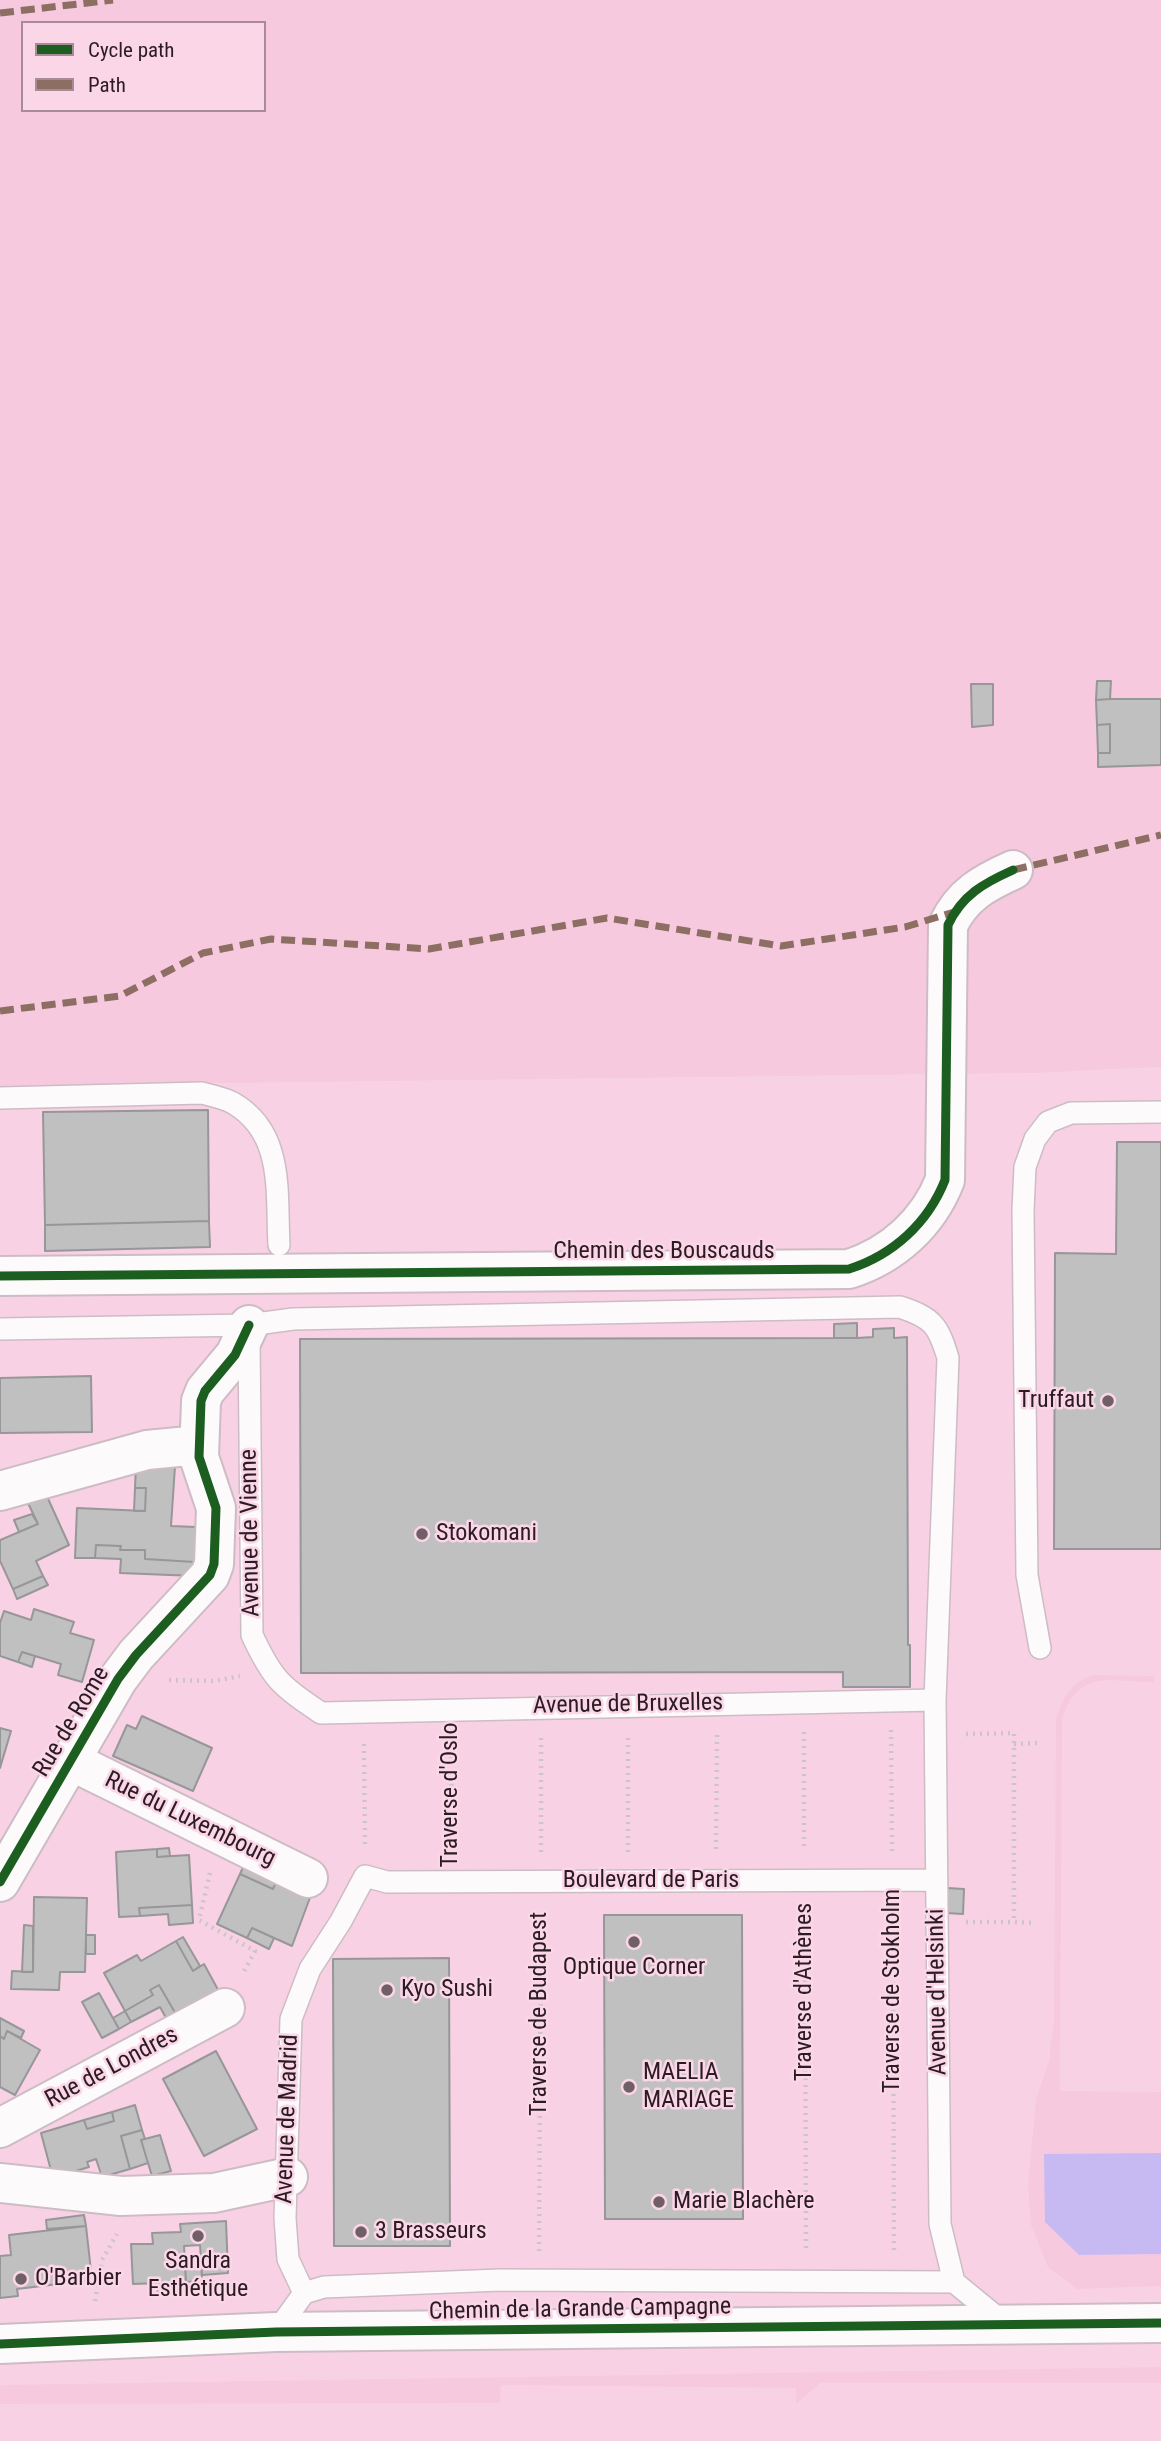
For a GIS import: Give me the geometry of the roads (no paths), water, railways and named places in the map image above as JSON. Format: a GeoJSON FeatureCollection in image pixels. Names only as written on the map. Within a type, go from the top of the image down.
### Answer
{"type":"FeatureCollection","features":[{"type":"Feature","properties":{"kind":"street","name":"Chemin des Bouscauds"},"geometry":{"type":"LineString","coordinates":[[0,1276],[849,1269],[870,1263],[894,1248],[930,1211],[945,1180],[948,925],[966,897],[985,883],[1013,870]]}},
{"type":"Feature","properties":{"kind":"street","name":"Rue de Rome"},"geometry":{"type":"LineString","coordinates":[[0,1882],[118,1679],[135,1655],[203,1584],[214,1564],[216,1508],[200,1457],[201,1401],[205,1391],[234,1355],[249,1325]]}},
{"type":"Feature","properties":{"kind":"street"},"geometry":{"type":"LineString","coordinates":[[0,1491],[147,1450],[199,1445]]}},
{"type":"Feature","properties":{"kind":"street","name":"Rue du Luxembourg"},"geometry":{"type":"LineString","coordinates":[[71,1761],[308,1878]]}},
{"type":"Feature","properties":{"kind":"street","name":"Rue de Londres"},"geometry":{"type":"LineString","coordinates":[[0,2128],[225,2008]]}},
{"type":"Feature","properties":{"kind":"street"},"geometry":{"type":"LineString","coordinates":[[0,2183],[121,2196],[214,2193],[288,2177]]}},
{"type":"Feature","properties":{"kind":"street","name":"Chemin de la Grande Campagne"},"geometry":{"type":"LineString","coordinates":[[0,2344],[276,2332],[1161,2323]]}},
{"type":"Feature","properties":{"kind":"street","name":"Chemin de la Grande Campagne"},"geometry":{"type":"LineString","coordinates":[[0,2365],[136,2358],[1161,2342]]}},
{"type":"Feature","properties":{"kind":"lane"},"geometry":{"type":"LineString","coordinates":[[0,1098],[202,1093],[233,1103],[260,1126],[274,1151],[279,1245]]}},
{"type":"Feature","properties":{"kind":"lane"},"geometry":{"type":"LineString","coordinates":[[1040,1648],[1027,1575],[1023,1210],[1025,1167],[1035,1139],[1048,1122],[1072,1113],[1161,1112]]}},
{"type":"Feature","properties":{"kind":"lane","name":"Avenue d'Helsinki"},"geometry":{"type":"LineString","coordinates":[[249,1325],[293,1319],[900,1307],[927,1316],[941,1335],[948,1358],[935,1700],[940,2224],[954,2282]]}},
{"type":"Feature","properties":{"kind":"lane"},"geometry":{"type":"LineString","coordinates":[[0,1329],[249,1325]]}},
{"type":"Feature","properties":{"kind":"lane","name":"Avenue de Vienne"},"geometry":{"type":"LineString","coordinates":[[249,1325],[252,1635],[269,1672],[288,1691],[321,1713]]}},
{"type":"Feature","properties":{"kind":"lane","name":"Avenue de Bruxelles"},"geometry":{"type":"LineString","coordinates":[[321,1713],[541,1706],[935,1700]]}},
{"type":"Feature","properties":{"kind":"lane","name":"Boulevard de Paris"},"geometry":{"type":"LineString","coordinates":[[365,1876],[387,1882],[937,1880]]}},
{"type":"Feature","properties":{"kind":"lane","name":"Avenue de Madrid"},"geometry":{"type":"LineString","coordinates":[[304,2293],[288,2259],[285,2218],[291,2018],[310,1969],[341,1921],[365,1876]]}},
{"type":"Feature","properties":{"kind":"lane"},"geometry":{"type":"LineString","coordinates":[[276,2332],[304,2293],[324,2287],[539,2280],[954,2282],[1005,2324]]}},
{"type":"Feature","properties":{"kind":"place","name":"Truffaut"},"geometry":{"type":"Point","coordinates":[1108,1401]}},
{"type":"Feature","properties":{"kind":"place","name":"Stokomani"},"geometry":{"type":"Point","coordinates":[422,1534]}},
{"type":"Feature","properties":{"kind":"place","name":"Optique Corner"},"geometry":{"type":"Point","coordinates":[634,1942]}},
{"type":"Feature","properties":{"kind":"place","name":"Kyo Sushi"},"geometry":{"type":"Point","coordinates":[387,1990]}},
{"type":"Feature","properties":{"kind":"place","name":"MAELIA MARIAGE"},"geometry":{"type":"Point","coordinates":[629,2087]}},
{"type":"Feature","properties":{"kind":"place","name":"Marie Blachère"},"geometry":{"type":"Point","coordinates":[659,2202]}},
{"type":"Feature","properties":{"kind":"place","name":"3 Brasseurs"},"geometry":{"type":"Point","coordinates":[361,2232]}},
{"type":"Feature","properties":{"kind":"place","name":"Sandra Esthétique"},"geometry":{"type":"Point","coordinates":[198,2236]}},
{"type":"Feature","properties":{"kind":"place","name":"O'Barbier"},"geometry":{"type":"Point","coordinates":[21,2279]}}]}
